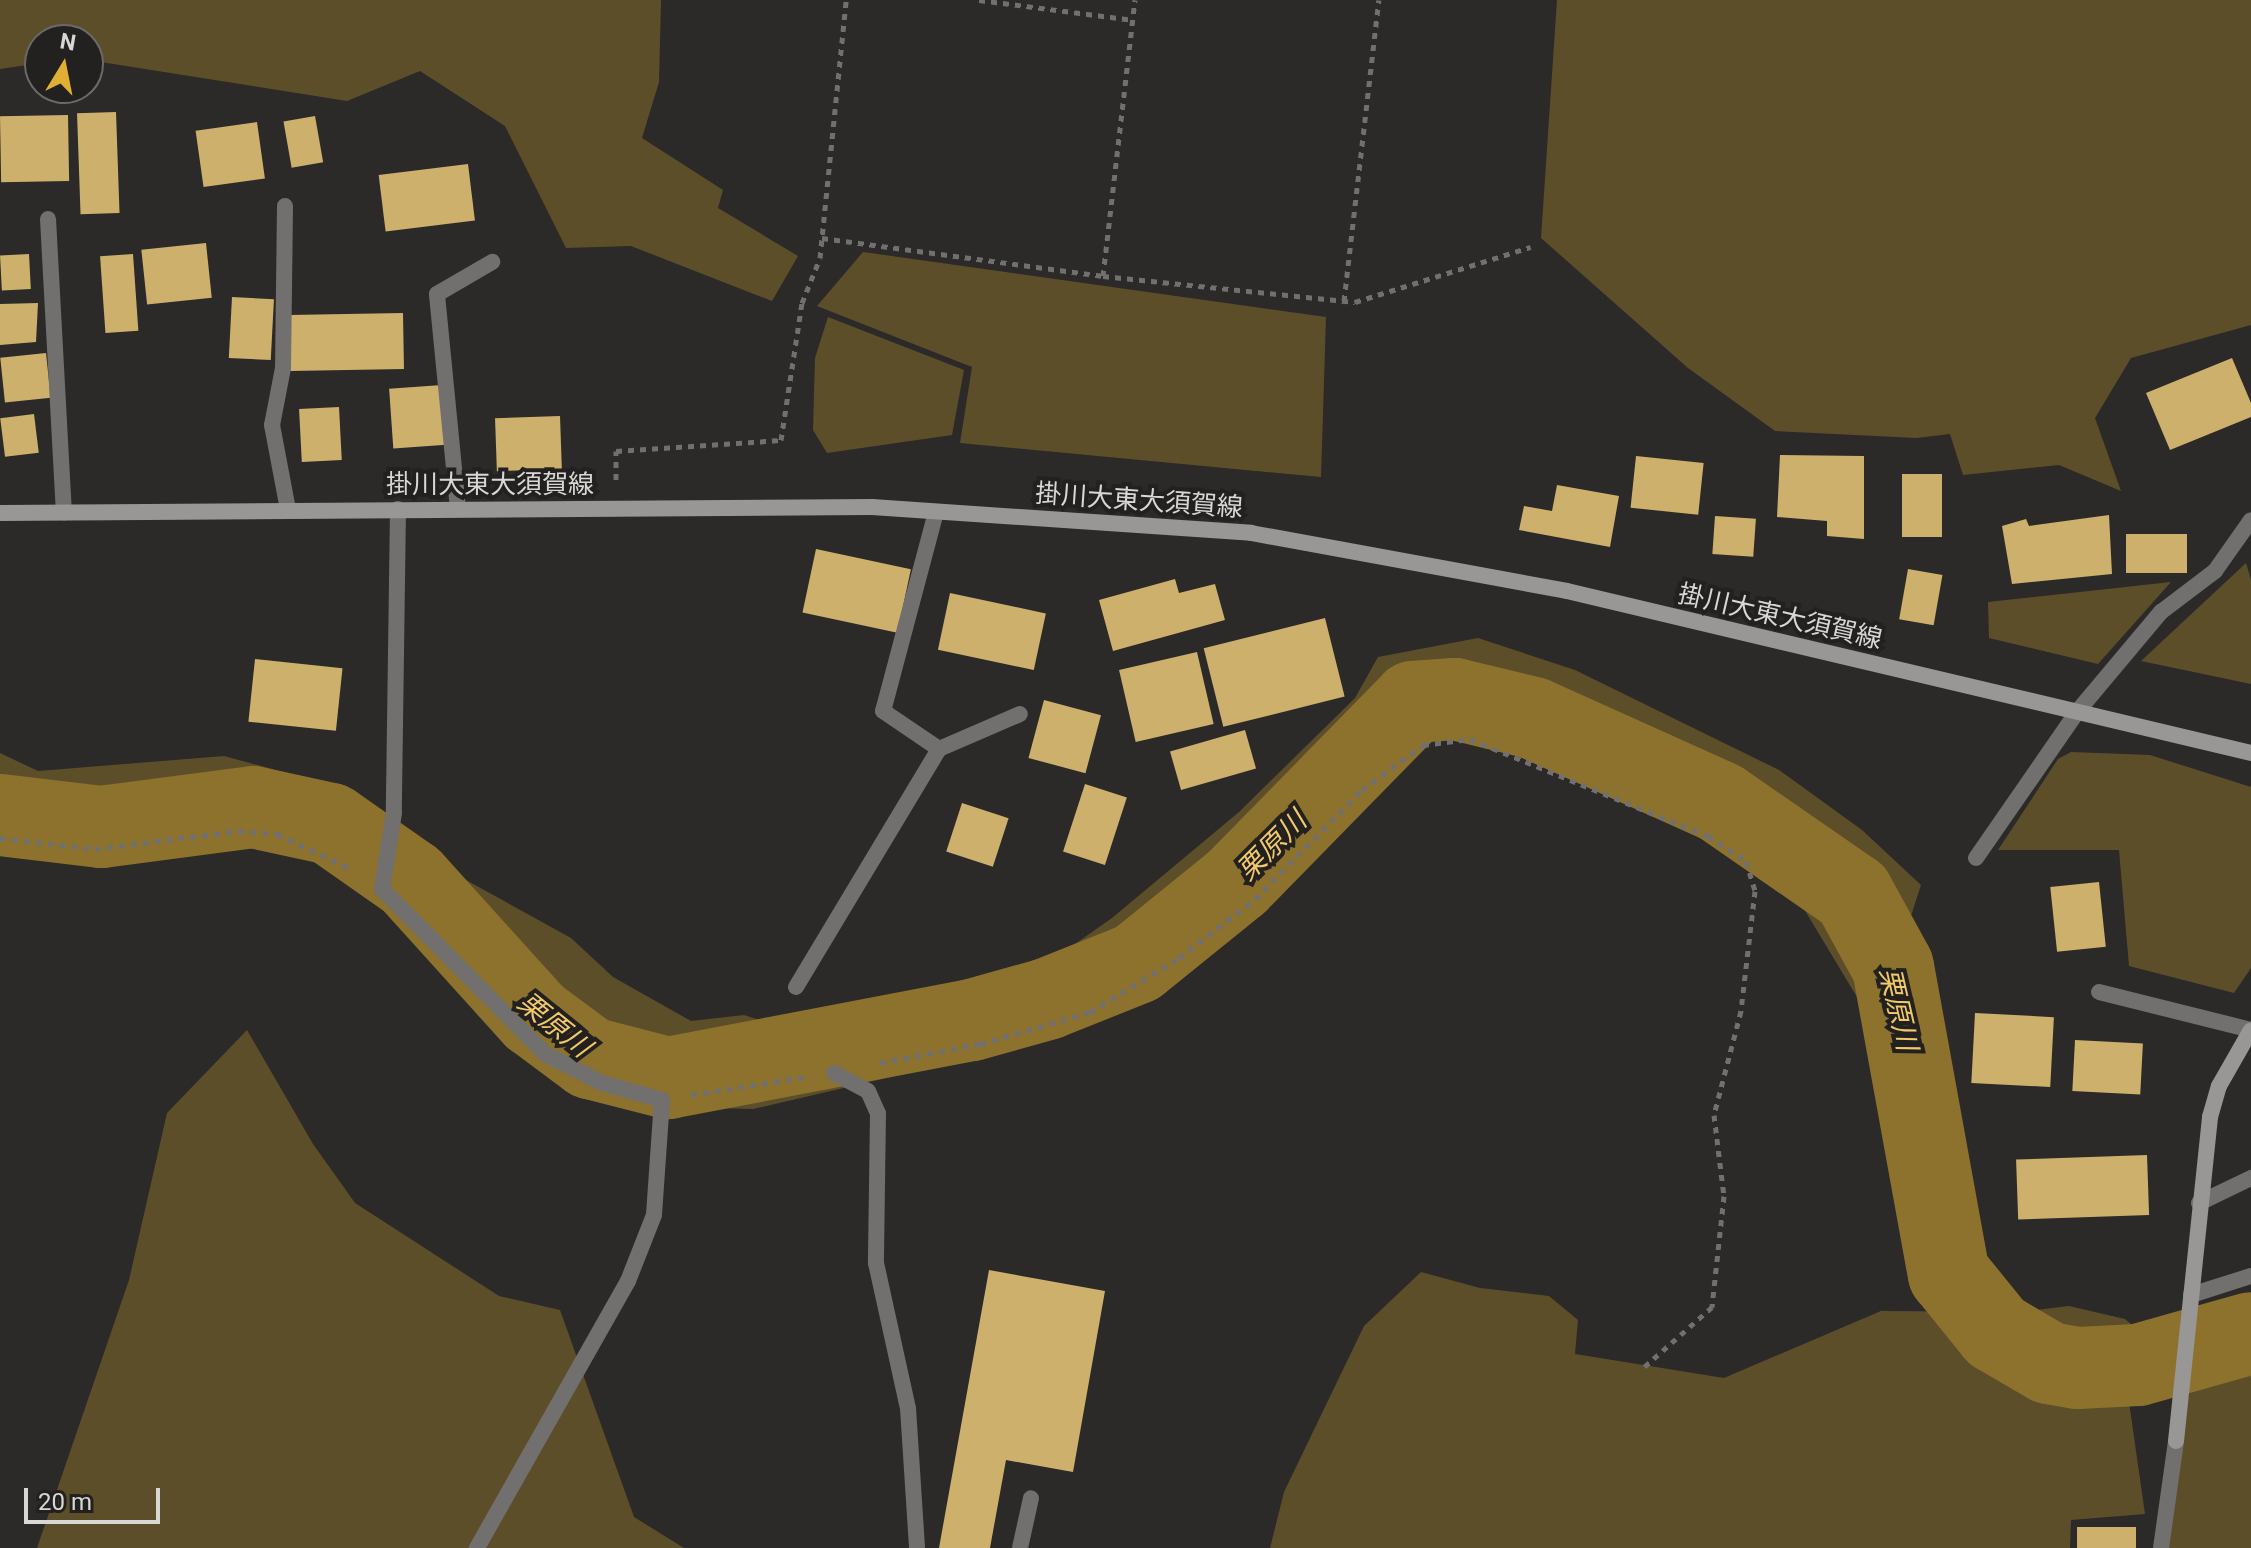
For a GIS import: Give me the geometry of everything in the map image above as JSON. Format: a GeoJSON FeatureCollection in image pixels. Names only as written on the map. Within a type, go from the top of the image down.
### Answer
{"type":"FeatureCollection","features":[{"type":"Feature","properties":{"kind":"main road","name":"掛川大東大須賀線"},"geometry":{"type":"LineString","coordinates":[[0,513],[398,509],[936,512],[1267,536],[1567,591],[2251,753]]}},
{"type":"Feature","properties":{"kind":"main road"},"geometry":{"type":"LineString","coordinates":[[2176,1441],[2199,1203],[2219,1086],[2251,1030]]}},
{"type":"Feature","properties":{"kind":"street"},"geometry":{"type":"LineString","coordinates":[[285,206],[283,368],[272,425],[288,510]]}},
{"type":"Feature","properties":{"kind":"street"},"geometry":{"type":"LineString","coordinates":[[48,219],[64,513]]}},
{"type":"Feature","properties":{"kind":"street"},"geometry":{"type":"LineString","coordinates":[[458,509],[437,294],[492,262]]}},
{"type":"Feature","properties":{"kind":"street"},"geometry":{"type":"LineString","coordinates":[[398,509],[394,813],[383,885],[545,1054],[602,1083],[662,1100],[654,1215],[628,1281],[477,1548]]}},
{"type":"Feature","properties":{"kind":"street"},"geometry":{"type":"LineString","coordinates":[[936,512],[883,711],[939,749]]}},
{"type":"Feature","properties":{"kind":"street"},"geometry":{"type":"LineString","coordinates":[[1976,858],[2077,712],[2161,612],[2215,571],[2251,520]]}},
{"type":"Feature","properties":{"kind":"street"},"geometry":{"type":"LineString","coordinates":[[796,987],[939,749],[1020,714]]}},
{"type":"Feature","properties":{"kind":"street"},"geometry":{"type":"LineString","coordinates":[[2099,992],[2251,1030]]}},
{"type":"Feature","properties":{"kind":"street"},"geometry":{"type":"LineString","coordinates":[[834,1073],[868,1091],[878,1113],[876,1263],[908,1408],[917,1548]]}},
{"type":"Feature","properties":{"kind":"street"},"geometry":{"type":"LineString","coordinates":[[2199,1203],[2251,1178]]}},
{"type":"Feature","properties":{"kind":"street"},"geometry":{"type":"LineString","coordinates":[[2191,1295],[2251,1276]]}},
{"type":"Feature","properties":{"kind":"street"},"geometry":{"type":"LineString","coordinates":[[2161,1548],[2176,1441]]}},
{"type":"Feature","properties":{"kind":"street"},"geometry":{"type":"LineString","coordinates":[[1020,1548],[1031,1498]]}},
{"type":"Feature","properties":{"kind":"path"},"geometry":{"type":"LineString","coordinates":[[616,509],[616,451],[781,440],[802,303],[820,258],[846,0]]}},
{"type":"Feature","properties":{"kind":"path"},"geometry":{"type":"LineString","coordinates":[[979,0],[1132,20]]}},
{"type":"Feature","properties":{"kind":"path"},"geometry":{"type":"LineString","coordinates":[[1103,276],[1135,0]]}},
{"type":"Feature","properties":{"kind":"path"},"geometry":{"type":"LineString","coordinates":[[1344,301],[1379,0]]}},
{"type":"Feature","properties":{"kind":"path"},"geometry":{"type":"LineString","coordinates":[[822,238],[1103,276],[1355,302],[1531,247]]}},
{"type":"Feature","properties":{"kind":"path"},"geometry":{"type":"LineString","coordinates":[[662,1100],[834,1073],[980,1044],[1090,1012],[1179,958],[1255,899],[1362,790],[1423,745],[1470,739],[1708,836],[1746,861],[1755,891],[1741,1011],[1714,1115],[1724,1196],[1712,1307],[1643,1368]]}},
{"type":"Feature","properties":{"kind":"path"},"geometry":{"type":"LineString","coordinates":[[0,838],[95,849],[238,831],[277,834],[383,885]]}},
{"type":"Feature","properties":{"kind":"shaded area"},"geometry":{"type":"Polygon","coordinates":[[[0,0],[661,0],[659,82],[642,138],[723,190],[718,208],[798,256],[772,301],[631,246],[566,248],[505,126],[420,71],[347,101],[104,63],[104,24],[24,24],[24,65],[0,69],[0,0]]]}},
{"type":"Feature","properties":{"kind":"shaded area"},"geometry":{"type":"Polygon","coordinates":[[[1557,0],[2251,0],[2251,325],[2131,358],[2095,418],[2121,491],[2059,465],[1963,475],[1950,434],[1916,438],[1775,431],[1688,368],[1541,238],[1557,0]]]}},
{"type":"Feature","properties":{"kind":"shaded area"},"geometry":{"type":"Polygon","coordinates":[[[863,252],[1326,317],[1321,477],[960,443],[972,367],[817,306],[863,252]]]}},
{"type":"Feature","properties":{"kind":"shaded area"},"geometry":{"type":"Polygon","coordinates":[[[828,317],[964,370],[952,435],[827,453],[813,430],[815,358],[828,317]]]}},
{"type":"Feature","properties":{"kind":"shaded area"},"geometry":{"type":"Polygon","coordinates":[[[2246,563],[2251,580],[2251,684],[2141,661],[2246,563]]]}},
{"type":"Feature","properties":{"kind":"shaded area"},"geometry":{"type":"Polygon","coordinates":[[[2171,582],[2098,664],[1989,638],[1988,602],[2171,582]]]}},
{"type":"Feature","properties":{"kind":"shaded area"},"geometry":{"type":"Polygon","coordinates":[[[1478,638],[1575,670],[1779,770],[1862,830],[1921,885],[1875,1027],[1789,884],[1744,844],[1461,730],[1414,740],[1335,806],[1216,929],[1072,1012],[921,1070],[753,1109],[667,1107],[561,1063],[437,945],[403,890],[415,852],[571,938],[613,977],[691,1021],[744,1015],[796,1032],[966,995],[1041,968],[1112,918],[1239,812],[1355,698],[1378,657],[1478,638]]]}},
{"type":"Feature","properties":{"kind":"shaded area"},"geometry":{"type":"Polygon","coordinates":[[[2071,752],[2150,755],[2251,787],[2251,968],[2234,993],[2129,966],[2119,850],[1998,850],[2058,759],[2071,752]]]}},
{"type":"Feature","properties":{"kind":"shaded area"},"geometry":{"type":"Polygon","coordinates":[[[0,753],[38,771],[224,756],[287,773],[374,830],[361,865],[261,833],[95,849],[24,839],[0,834],[0,753]]]}},
{"type":"Feature","properties":{"kind":"shaded area"},"geometry":{"type":"Polygon","coordinates":[[[247,1030],[313,1144],[355,1203],[499,1296],[560,1310],[634,1517],[684,1548],[37,1548],[129,1280],[167,1113],[247,1030]]]}},
{"type":"Feature","properties":{"kind":"shaded area"},"geometry":{"type":"Polygon","coordinates":[[[1421,1272],[1480,1288],[1549,1296],[1578,1320],[1575,1354],[1724,1378],[1881,1311],[2020,1312],[2069,1306],[2125,1319],[2140,1332],[2138,1365],[2128,1395],[2145,1514],[2071,1520],[2070,1548],[1270,1548],[1284,1492],[1364,1326],[1421,1272]]]}},
{"type":"Feature","properties":{"kind":"shaded area"},"geometry":{"type":"Polygon","coordinates":[[[2251,1355],[2251,1548],[2167,1548],[2168,1494],[2193,1376],[2251,1355]]]}},
{"type":"Feature","properties":{"kind":"building"},"geometry":{"type":"Polygon","coordinates":[[[116,112],[120,213],[81,214],[77,113],[116,112]]]}},
{"type":"Feature","properties":{"kind":"building"},"geometry":{"type":"Polygon","coordinates":[[[68,115],[69,181],[1,182],[0,116],[68,115]]]}},
{"type":"Feature","properties":{"kind":"building"},"geometry":{"type":"Polygon","coordinates":[[[315,116],[323,162],[292,168],[283,122],[315,116]]]}},
{"type":"Feature","properties":{"kind":"building"},"geometry":{"type":"Polygon","coordinates":[[[257,122],[265,178],[204,187],[196,131],[257,122]]]}},
{"type":"Feature","properties":{"kind":"building"},"geometry":{"type":"Polygon","coordinates":[[[468,164],[475,221],[386,232],[379,175],[468,164]]]}},
{"type":"Feature","properties":{"kind":"building"},"geometry":{"type":"Polygon","coordinates":[[[206,243],[212,298],[147,304],[141,250],[206,243]]]}},
{"type":"Feature","properties":{"kind":"building"},"geometry":{"type":"Polygon","coordinates":[[[29,254],[31,289],[2,290],[0,256],[29,254]]]}},
{"type":"Feature","properties":{"kind":"building"},"geometry":{"type":"Polygon","coordinates":[[[133,254],[138,331],[105,333],[100,256],[133,254]]]}},
{"type":"Feature","properties":{"kind":"building"},"geometry":{"type":"Polygon","coordinates":[[[232,297],[274,299],[271,360],[229,358],[232,297]]]}},
{"type":"Feature","properties":{"kind":"building"},"geometry":{"type":"Polygon","coordinates":[[[38,303],[36,342],[0,345],[0,304],[38,303]]]}},
{"type":"Feature","properties":{"kind":"building"},"geometry":{"type":"Polygon","coordinates":[[[403,313],[404,369],[290,371],[289,315],[403,313]]]}},
{"type":"Feature","properties":{"kind":"building"},"geometry":{"type":"Polygon","coordinates":[[[46,353],[51,398],[5,403],[0,358],[46,353]]]}},
{"type":"Feature","properties":{"kind":"building"},"geometry":{"type":"Polygon","coordinates":[[[2232,358],[2251,403],[2251,417],[2170,450],[2146,393],[2232,358]]]}},
{"type":"Feature","properties":{"kind":"building"},"geometry":{"type":"Polygon","coordinates":[[[442,385],[446,445],[393,449],[389,389],[442,385]]]}},
{"type":"Feature","properties":{"kind":"building"},"geometry":{"type":"Polygon","coordinates":[[[339,407],[342,460],[302,462],[299,409],[339,407]]]}},
{"type":"Feature","properties":{"kind":"building"},"geometry":{"type":"Polygon","coordinates":[[[34,414],[39,453],[5,457],[0,418],[34,414]]]}},
{"type":"Feature","properties":{"kind":"building"},"geometry":{"type":"Polygon","coordinates":[[[560,416],[562,469],[497,471],[495,418],[560,416]]]}},
{"type":"Feature","properties":{"kind":"building"},"geometry":{"type":"Polygon","coordinates":[[[1780,455],[1864,456],[1864,539],[1827,536],[1827,521],[1777,517],[1780,455]]]}},
{"type":"Feature","properties":{"kind":"building"},"geometry":{"type":"Polygon","coordinates":[[[1636,456],[1704,463],[1698,515],[1631,508],[1636,456]]]}},
{"type":"Feature","properties":{"kind":"building"},"geometry":{"type":"Polygon","coordinates":[[[1902,474],[1942,474],[1942,537],[1902,537],[1902,474]]]}},
{"type":"Feature","properties":{"kind":"building"},"geometry":{"type":"Polygon","coordinates":[[[1557,485],[1619,496],[1610,547],[1519,530],[1524,506],[1552,511],[1557,485]]]}},
{"type":"Feature","properties":{"kind":"building"},"geometry":{"type":"Polygon","coordinates":[[[2109,515],[2112,574],[2012,584],[2002,526],[2026,519],[2029,526],[2109,515]]]}},
{"type":"Feature","properties":{"kind":"building"},"geometry":{"type":"Polygon","coordinates":[[[1715,516],[1756,519],[1753,557],[1712,554],[1715,516]]]}},
{"type":"Feature","properties":{"kind":"building"},"geometry":{"type":"Polygon","coordinates":[[[2126,534],[2187,534],[2187,573],[2126,573],[2126,534]]]}},
{"type":"Feature","properties":{"kind":"building"},"geometry":{"type":"Polygon","coordinates":[[[816,549],[911,569],[897,633],[802,613],[816,549]]]}},
{"type":"Feature","properties":{"kind":"building"},"geometry":{"type":"Polygon","coordinates":[[[1908,569],[1942,575],[1934,625],[1899,619],[1908,569]]]}},
{"type":"Feature","properties":{"kind":"building"},"geometry":{"type":"Polygon","coordinates":[[[1175,579],[1179,593],[1215,584],[1225,620],[1113,651],[1099,600],[1175,579]]]}},
{"type":"Feature","properties":{"kind":"building"},"geometry":{"type":"Polygon","coordinates":[[[950,593],[1046,613],[1034,670],[938,650],[950,593]]]}},
{"type":"Feature","properties":{"kind":"building"},"geometry":{"type":"Polygon","coordinates":[[[1325,618],[1345,697],[1223,727],[1204,648],[1325,618]]]}},
{"type":"Feature","properties":{"kind":"building"},"geometry":{"type":"Polygon","coordinates":[[[1197,652],[1214,724],[1136,742],[1119,670],[1197,652]]]}},
{"type":"Feature","properties":{"kind":"building"},"geometry":{"type":"Polygon","coordinates":[[[255,659],[343,668],[336,731],[248,722],[255,659]]]}},
{"type":"Feature","properties":{"kind":"building"},"geometry":{"type":"Polygon","coordinates":[[[1044,700],[1101,715],[1085,773],[1028,758],[1044,700]]]}},
{"type":"Feature","properties":{"kind":"building"},"geometry":{"type":"Polygon","coordinates":[[[1245,730],[1256,768],[1181,790],[1170,751],[1245,730]]]}},
{"type":"Feature","properties":{"kind":"building"},"geometry":{"type":"Polygon","coordinates":[[[1085,784],[1127,798],[1105,865],[1063,852],[1085,784]]]}},
{"type":"Feature","properties":{"kind":"building"},"geometry":{"type":"Polygon","coordinates":[[[962,803],[1009,818],[993,867],[946,852],[962,803]]]}},
{"type":"Feature","properties":{"kind":"building"},"geometry":{"type":"Polygon","coordinates":[[[2099,882],[2106,947],[2057,952],[2050,887],[2099,882]]]}},
{"type":"Feature","properties":{"kind":"building"},"geometry":{"type":"Polygon","coordinates":[[[1975,1013],[2054,1017],[2050,1087],[1971,1083],[1975,1013]]]}},
{"type":"Feature","properties":{"kind":"building"},"geometry":{"type":"Polygon","coordinates":[[[2075,1040],[2143,1044],[2140,1094],[2072,1091],[2075,1040]]]}},
{"type":"Feature","properties":{"kind":"building"},"geometry":{"type":"Polygon","coordinates":[[[2147,1155],[2149,1215],[2018,1220],[2016,1160],[2147,1155]]]}},
{"type":"Feature","properties":{"kind":"building"},"geometry":{"type":"Polygon","coordinates":[[[989,1270],[1105,1291],[1073,1472],[1006,1460],[990,1548],[939,1548],[989,1270]]]}},
{"type":"Feature","properties":{"kind":"building"},"geometry":{"type":"Polygon","coordinates":[[[2077,1527],[2136,1527],[2136,1548],[2077,1548],[2077,1527]]]}},
{"type":"Feature","properties":{"kind":"waterway","name":"栗原川"},"geometry":{"type":"LineString","coordinates":[[0,815],[101,827],[253,807],[331,824],[411,880],[535,1017],[590,1058],[668,1078],[972,1020],[1047,999],[1137,963],[1237,882],[1413,702],[1455,699],[1533,718],[1720,802],[1853,894],[1893,967],[1949,1274],[1996,1332],[2049,1363],[2077,1368],[2138,1365],[2251,1333]]}}]}
